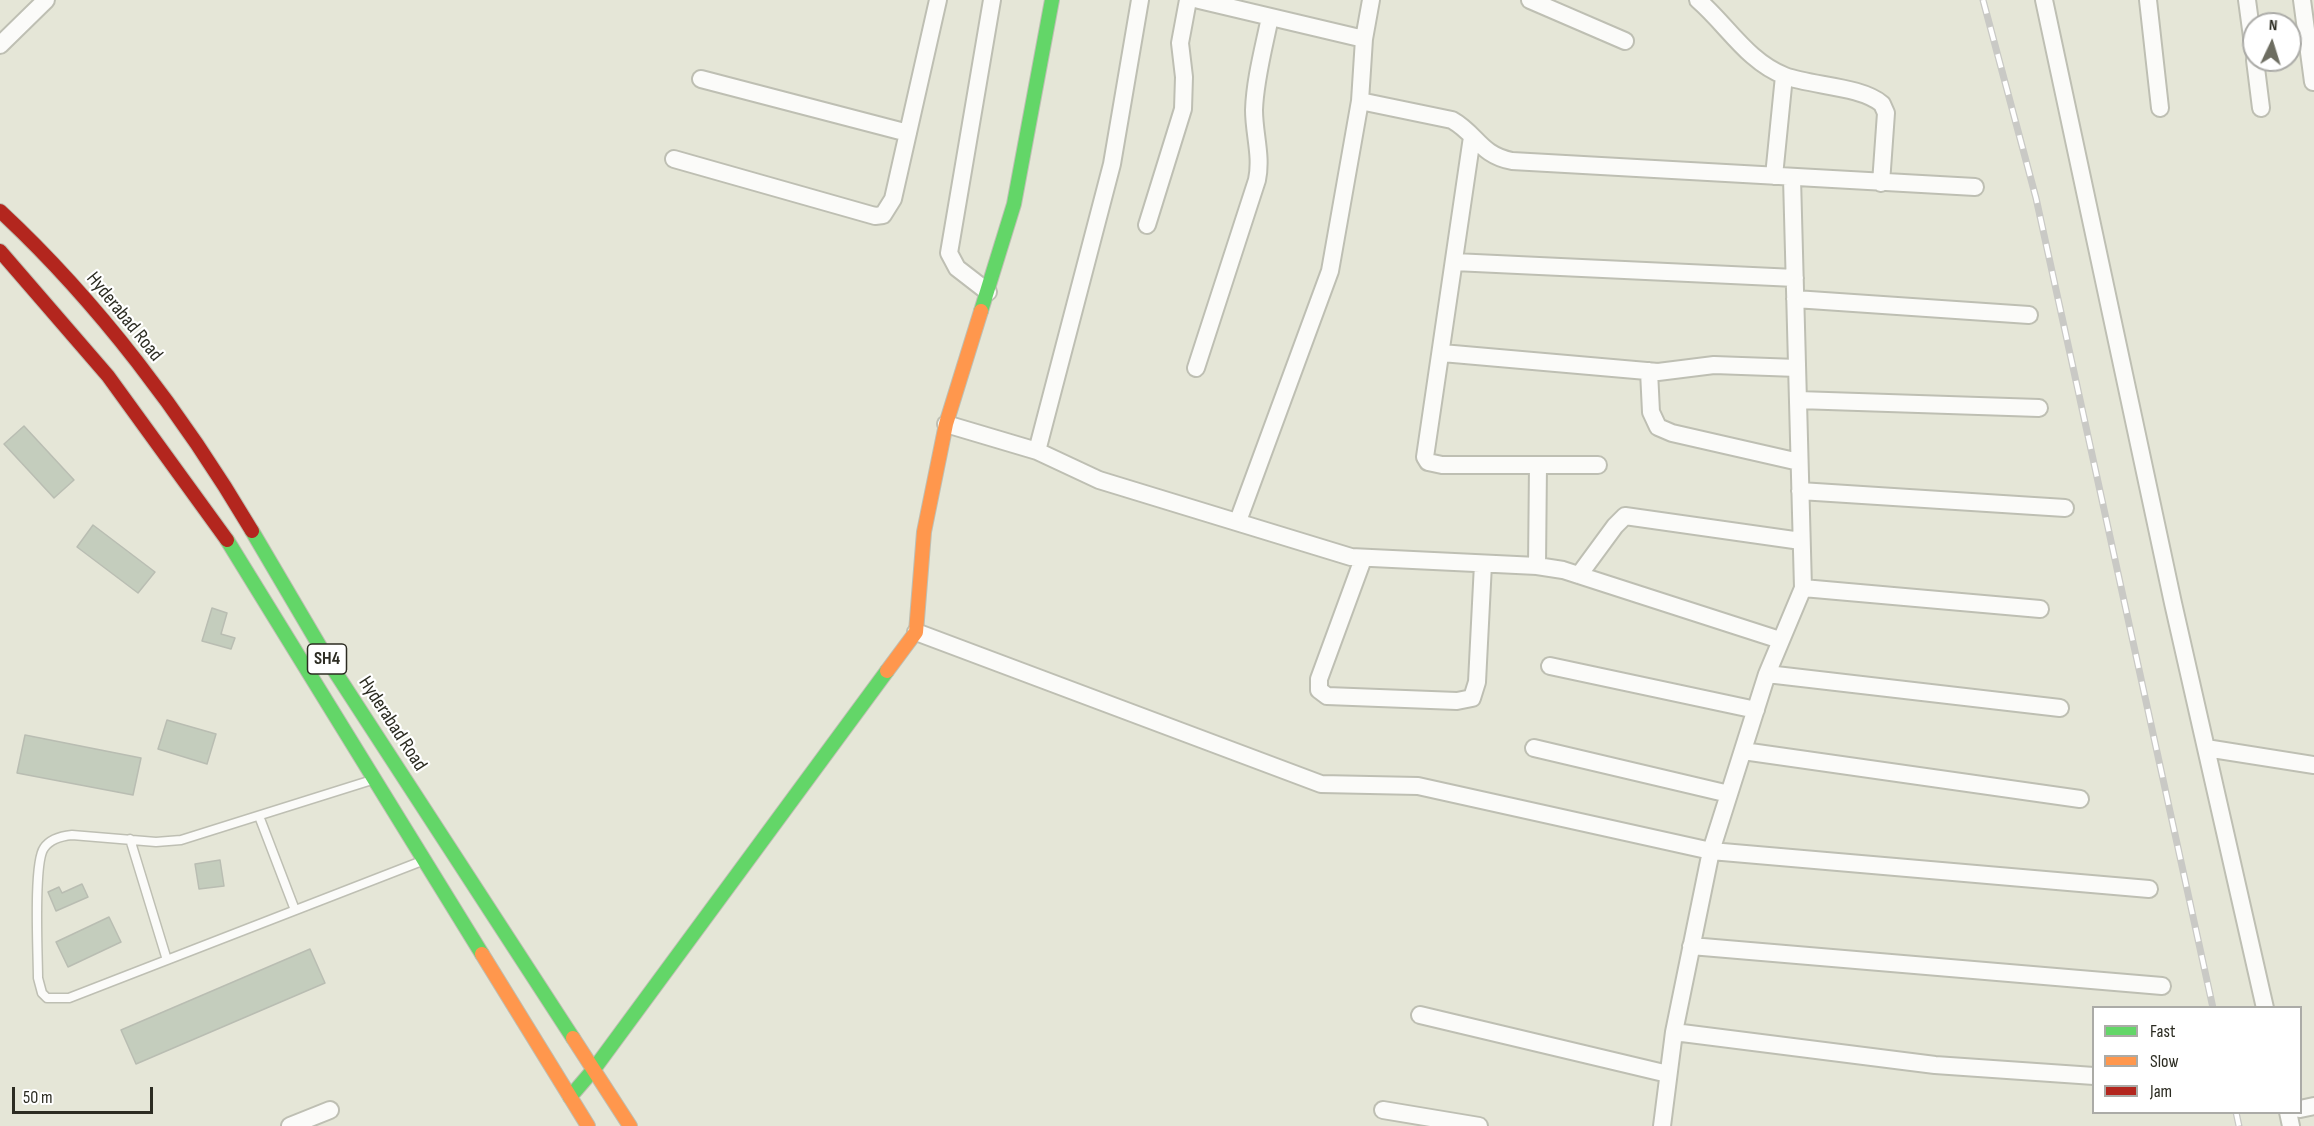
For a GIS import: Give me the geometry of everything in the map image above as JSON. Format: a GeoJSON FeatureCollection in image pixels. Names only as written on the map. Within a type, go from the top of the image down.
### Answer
{"type":"FeatureCollection","features":[{"type":"Feature","properties":{"kind":"main road"},"geometry":{"type":"LineString","coordinates":[[570,1097],[594,1069],[916,632],[924,532],[946,424],[1014,204],[1052,0]]}},
{"type":"Feature","properties":{"kind":"main road","name":"Hyderabad Road"},"geometry":{"type":"LineString","coordinates":[[0,211],[43,251],[142,370],[235,503],[332,667],[630,1126]]}},
{"type":"Feature","properties":{"kind":"main road","name":"SH4"},"geometry":{"type":"LineString","coordinates":[[0,251],[108,376],[216,523],[372,780],[588,1126]]}},
{"type":"Feature","properties":{"kind":"street"},"geometry":{"type":"LineString","coordinates":[[0,45],[46,0]]}},
{"type":"Feature","properties":{"kind":"street"},"geometry":{"type":"LineString","coordinates":[[674,159],[875,216],[883,215],[892,205],[938,0]]}},
{"type":"Feature","properties":{"kind":"street"},"geometry":{"type":"LineString","coordinates":[[988,291],[957,268],[949,253],[992,0]]}},
{"type":"Feature","properties":{"kind":"street"},"geometry":{"type":"LineString","coordinates":[[1037,451],[1112,164],[1140,0]]}},
{"type":"Feature","properties":{"kind":"street"},"geometry":{"type":"LineString","coordinates":[[1147,225],[1183,109],[1184,77],[1180,43],[1188,0]]}},
{"type":"Feature","properties":{"kind":"street"},"geometry":{"type":"LineString","coordinates":[[1199,0],[1364,39]]}},
{"type":"Feature","properties":{"kind":"street"},"geometry":{"type":"LineString","coordinates":[[1239,521],[1330,271],[1360,101],[1364,39],[1371,0]]}},
{"type":"Feature","properties":{"kind":"street"},"geometry":{"type":"LineString","coordinates":[[1530,0],[1625,42]]}},
{"type":"Feature","properties":{"kind":"street"},"geometry":{"type":"LineString","coordinates":[[2044,0],[2206,748],[2265,1006]]}},
{"type":"Feature","properties":{"kind":"street"},"geometry":{"type":"LineString","coordinates":[[2148,0],[2160,108]]}},
{"type":"Feature","properties":{"kind":"street"},"geometry":{"type":"LineString","coordinates":[[2302,0],[2313,82]]}},
{"type":"Feature","properties":{"kind":"street"},"geometry":{"type":"LineString","coordinates":[[1704,2],[1755,58],[1784,76],[1869,97],[1882,104],[1886,113],[1881,183]]}},
{"type":"Feature","properties":{"kind":"street"},"geometry":{"type":"LineString","coordinates":[[1196,368],[1260,166],[1255,125],[1256,93],[1270,17]]}},
{"type":"Feature","properties":{"kind":"street"},"geometry":{"type":"LineString","coordinates":[[2256,72],[2261,108]]}},
{"type":"Feature","properties":{"kind":"street"},"geometry":{"type":"LineString","coordinates":[[1774,176],[1784,76]]}},
{"type":"Feature","properties":{"kind":"street"},"geometry":{"type":"LineString","coordinates":[[701,79],[908,134]]}},
{"type":"Feature","properties":{"kind":"street"},"geometry":{"type":"LineString","coordinates":[[1360,101],[1452,120],[1491,155],[1512,161],[1974,187]]}},
{"type":"Feature","properties":{"kind":"street"},"geometry":{"type":"LineString","coordinates":[[1472,137],[1442,353],[1425,450],[1428,462],[1442,465],[1598,465]]}},
{"type":"Feature","properties":{"kind":"street"},"geometry":{"type":"LineString","coordinates":[[1662,1126],[1674,1032],[1711,851],[1767,674],[1803,588],[1792,178]]}},
{"type":"Feature","properties":{"kind":"street"},"geometry":{"type":"LineString","coordinates":[[1454,262],[1795,278]]}},
{"type":"Feature","properties":{"kind":"street"},"geometry":{"type":"LineString","coordinates":[[1795,299],[2029,315]]}},
{"type":"Feature","properties":{"kind":"street"},"geometry":{"type":"LineString","coordinates":[[1442,353],[1665,372],[1714,365],[1797,368]]}},
{"type":"Feature","properties":{"kind":"street"},"geometry":{"type":"LineString","coordinates":[[1649,371],[1651,412],[1658,427],[1672,433],[1799,462]]}},
{"type":"Feature","properties":{"kind":"street"},"geometry":{"type":"LineString","coordinates":[[1798,400],[2039,408]]}},
{"type":"Feature","properties":{"kind":"street"},"geometry":{"type":"LineString","coordinates":[[946,424],[1037,451],[1099,480],[1363,559],[1537,566],[1579,575],[1780,640]]}},
{"type":"Feature","properties":{"kind":"street"},"geometry":{"type":"LineString","coordinates":[[1537,566],[1538,465]]}},
{"type":"Feature","properties":{"kind":"street"},"geometry":{"type":"LineString","coordinates":[[1800,491],[2065,508]]}},
{"type":"Feature","properties":{"kind":"street"},"geometry":{"type":"LineString","coordinates":[[1579,575],[1625,516],[1802,541]]}},
{"type":"Feature","properties":{"kind":"street"},"geometry":{"type":"LineString","coordinates":[[1363,559],[1319,680],[1319,690],[1327,696],[1457,701],[1472,698],[1477,682],[1483,564]]}},
{"type":"Feature","properties":{"kind":"street"},"geometry":{"type":"LineString","coordinates":[[1803,588],[2040,609]]}},
{"type":"Feature","properties":{"kind":"street"},"geometry":{"type":"LineString","coordinates":[[916,632],[1321,784],[1418,786],[1711,851],[2149,889]]}},
{"type":"Feature","properties":{"kind":"street"},"geometry":{"type":"LineString","coordinates":[[1550,666],[1756,710]]}},
{"type":"Feature","properties":{"kind":"street"},"geometry":{"type":"LineString","coordinates":[[1767,674],[2060,708]]}},
{"type":"Feature","properties":{"kind":"street"},"geometry":{"type":"LineString","coordinates":[[1534,748],[1729,794]]}},
{"type":"Feature","properties":{"kind":"street"},"geometry":{"type":"LineString","coordinates":[[2206,748],[2314,765]]}},
{"type":"Feature","properties":{"kind":"street"},"geometry":{"type":"LineString","coordinates":[[1743,750],[2080,799]]}},
{"type":"Feature","properties":{"kind":"street"},"geometry":{"type":"LineString","coordinates":[[1691,946],[2163,986]]}},
{"type":"Feature","properties":{"kind":"street"},"geometry":{"type":"LineString","coordinates":[[1420,1015],[1668,1074]]}},
{"type":"Feature","properties":{"kind":"street"},"geometry":{"type":"LineString","coordinates":[[1674,1032],[1935,1065],[2092,1076]]}},
{"type":"Feature","properties":{"kind":"street"},"geometry":{"type":"LineString","coordinates":[[290,1126],[330,1110]]}},
{"type":"Feature","properties":{"kind":"street"},"geometry":{"type":"LineString","coordinates":[[1383,1110],[1479,1126]]}},
{"type":"Feature","properties":{"kind":"lane"},"geometry":{"type":"LineString","coordinates":[[372,780],[181,840],[72,835],[59,837],[43,849],[38,867],[38,978],[42,993],[47,998],[69,998],[422,861]]}},
{"type":"Feature","properties":{"kind":"lane"},"geometry":{"type":"LineString","coordinates":[[259,816],[295,910]]}},
{"type":"Feature","properties":{"kind":"lane"},"geometry":{"type":"LineString","coordinates":[[130,839],[167,960]]}},
{"type":"Feature","properties":{"kind":"building"},"geometry":{"type":"Polygon","coordinates":[[[24,426],[74,480],[54,498],[4,444],[24,426]]]}},
{"type":"Feature","properties":{"kind":"building"},"geometry":{"type":"Polygon","coordinates":[[[93,525],[155,572],[138,593],[77,547],[93,525]]]}},
{"type":"Feature","properties":{"kind":"building"},"geometry":{"type":"Polygon","coordinates":[[[212,608],[227,613],[221,634],[235,638],[231,649],[202,641],[212,608]]]}},
{"type":"Feature","properties":{"kind":"building"},"geometry":{"type":"Polygon","coordinates":[[[167,720],[216,734],[207,764],[158,749],[167,720]]]}},
{"type":"Feature","properties":{"kind":"building"},"geometry":{"type":"Polygon","coordinates":[[[25,735],[141,758],[133,795],[17,773],[25,735]]]}},
{"type":"Feature","properties":{"kind":"building"},"geometry":{"type":"Polygon","coordinates":[[[220,860],[224,886],[199,889],[195,864],[220,860]]]}},
{"type":"Feature","properties":{"kind":"building"},"geometry":{"type":"Polygon","coordinates":[[[82,884],[88,897],[56,911],[48,892],[59,887],[62,893],[82,884]]]}},
{"type":"Feature","properties":{"kind":"building"},"geometry":{"type":"Polygon","coordinates":[[[109,917],[121,942],[68,967],[56,942],[109,917]]]}},
{"type":"Feature","properties":{"kind":"building"},"geometry":{"type":"Polygon","coordinates":[[[310,949],[325,983],[136,1064],[121,1030],[310,949]]]}},
{"type":"Feature","properties":{"kind":"railway"},"geometry":{"type":"LineString","coordinates":[[1983,0],[2036,198],[2213,1006]]}},
{"type":"Feature","properties":{"kind":"railway"},"geometry":{"type":"LineString","coordinates":[[2236,1114],[2239,1126]]}},
{"type":"Feature","properties":{"kind":"traffic: fast"},"geometry":{"type":"LineString","coordinates":[[981,311],[1014,204],[1052,0]]}},
{"type":"Feature","properties":{"kind":"traffic: fast"},"geometry":{"type":"LineString","coordinates":[[252,531],[332,667],[573,1038]]}},
{"type":"Feature","properties":{"kind":"traffic: fast"},"geometry":{"type":"LineString","coordinates":[[227,540],[482,954]]}},
{"type":"Feature","properties":{"kind":"traffic: fast"},"geometry":{"type":"LineString","coordinates":[[570,1097],[594,1069],[887,671]]}},
{"type":"Feature","properties":{"kind":"traffic: slow"},"geometry":{"type":"LineString","coordinates":[[887,671],[916,632],[924,532],[946,424],[981,311]]}},
{"type":"Feature","properties":{"kind":"traffic: slow"},"geometry":{"type":"LineString","coordinates":[[482,954],[588,1126]]}},
{"type":"Feature","properties":{"kind":"traffic: slow"},"geometry":{"type":"LineString","coordinates":[[573,1038],[630,1126]]}},
{"type":"Feature","properties":{"kind":"traffic: jam"},"geometry":{"type":"LineString","coordinates":[[0,211],[71,283],[137,362],[198,445],[252,531]]}},
{"type":"Feature","properties":{"kind":"traffic: jam"},"geometry":{"type":"LineString","coordinates":[[0,251],[108,376],[227,540]]}}]}
